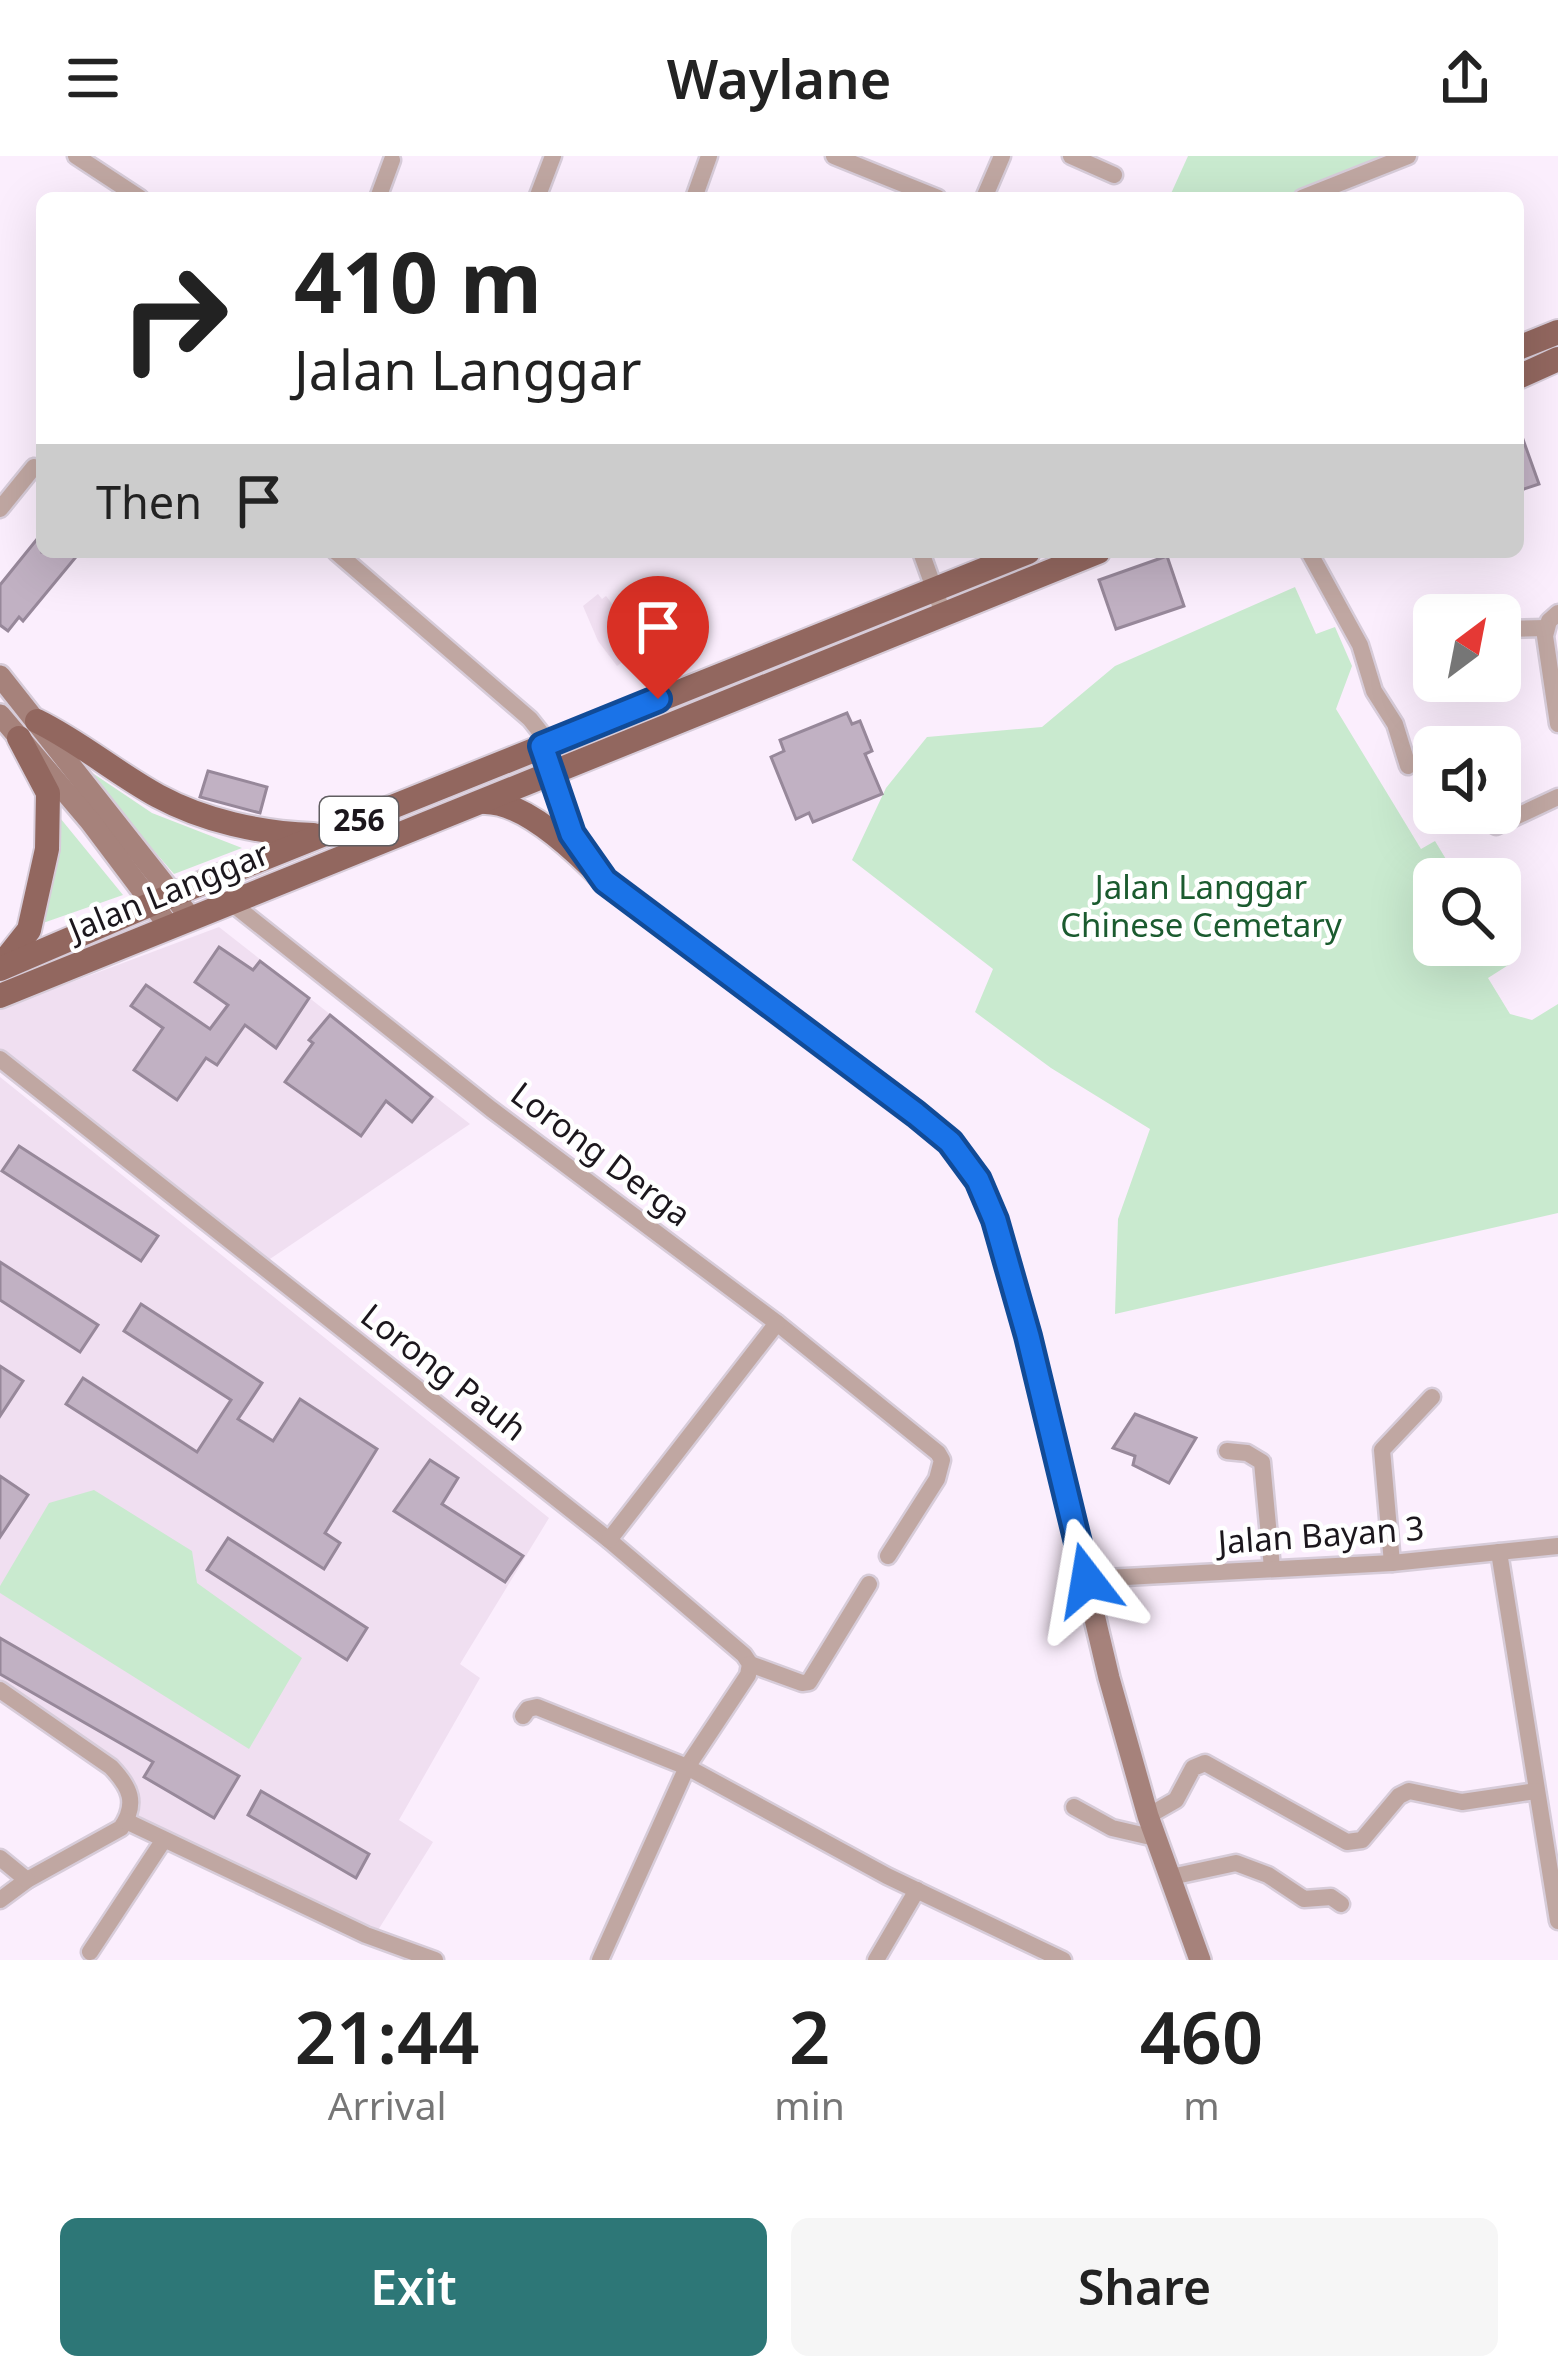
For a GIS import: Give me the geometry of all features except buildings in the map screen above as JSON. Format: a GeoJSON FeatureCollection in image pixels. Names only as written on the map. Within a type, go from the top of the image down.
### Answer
{"type":"FeatureCollection","features":[{"type":"Feature","properties":{"kind":"main road"},"geometry":{"type":"LineString","coordinates":[[1524,346],[1558,332]]}},
{"type":"Feature","properties":{"kind":"main road"},"geometry":{"type":"LineString","coordinates":[[1524,374],[1556,365]]}},
{"type":"Feature","properties":{"kind":"main road","name":"Jalan Langgar"},"geometry":{"type":"LineString","coordinates":[[0,996],[551,773],[938,601],[1017,558]]}},
{"type":"Feature","properties":{"kind":"main road","name":"Jalan Langgar"},"geometry":{"type":"LineString","coordinates":[[0,967],[545,744],[938,601],[1078,558]]}},
{"type":"Feature","properties":{"kind":"main road"},"geometry":{"type":"LineString","coordinates":[[0,676],[28,730],[48,793],[46,849],[29,930],[0,967]]}},
{"type":"Feature","properties":{"kind":"main road"},"geometry":{"type":"LineString","coordinates":[[0,715],[184,809],[260,831],[325,835]]}},
{"type":"Feature","properties":{"kind":"main road"},"geometry":{"type":"LineString","coordinates":[[28,730],[180,921]]}},
{"type":"Feature","properties":{"kind":"main road"},"geometry":{"type":"LineString","coordinates":[[545,744],[572,834],[605,881]]}},
{"type":"Feature","properties":{"kind":"main road"},"geometry":{"type":"LineString","coordinates":[[481,802],[500,802],[524,813],[581,856],[605,881],[916,1114],[950,1142],[978,1180],[995,1220],[1023,1317],[1109,1678],[1151,1827],[1200,1960]]}},
{"type":"Feature","properties":{"kind":"street"},"geometry":{"type":"LineString","coordinates":[[76,156],[131,192]]}},
{"type":"Feature","properties":{"kind":"street"},"geometry":{"type":"LineString","coordinates":[[540,192],[553,156]]}},
{"type":"Feature","properties":{"kind":"street"},"geometry":{"type":"LineString","coordinates":[[696,192],[709,156]]}},
{"type":"Feature","properties":{"kind":"street"},"geometry":{"type":"LineString","coordinates":[[834,156],[923,192]]}},
{"type":"Feature","properties":{"kind":"street"},"geometry":{"type":"LineString","coordinates":[[987,192],[1002,156]]}},
{"type":"Feature","properties":{"kind":"street"},"geometry":{"type":"LineString","coordinates":[[1071,156],[1114,175]]}},
{"type":"Feature","properties":{"kind":"street"},"geometry":{"type":"LineString","coordinates":[[1317,192],[1408,156]]}},
{"type":"Feature","properties":{"kind":"street"},"geometry":{"type":"LineString","coordinates":[[379,192],[387,157]]}},
{"type":"Feature","properties":{"kind":"street"},"geometry":{"type":"LineString","coordinates":[[0,509],[34,467]]}},
{"type":"Feature","properties":{"kind":"street"},"geometry":{"type":"LineString","coordinates":[[343,558],[530,719],[545,744]]}},
{"type":"Feature","properties":{"kind":"street"},"geometry":{"type":"LineString","coordinates":[[923,558],[938,601]]}},
{"type":"Feature","properties":{"kind":"street"},"geometry":{"type":"LineString","coordinates":[[1312,558],[1360,645],[1374,691],[1395,724],[1408,766]]}},
{"type":"Feature","properties":{"kind":"street"},"geometry":{"type":"LineString","coordinates":[[1521,629],[1545,628],[1558,613]]}},
{"type":"Feature","properties":{"kind":"street"},"geometry":{"type":"LineString","coordinates":[[1545,628],[1558,724]]}},
{"type":"Feature","properties":{"kind":"street"},"geometry":{"type":"LineString","coordinates":[[1521,814],[1558,797]]}},
{"type":"Feature","properties":{"kind":"street","name":"Lorong Derga"},"geometry":{"type":"LineString","coordinates":[[229,901],[491,1109],[777,1323],[938,1453],[942,1460],[938,1479],[888,1556]]}},
{"type":"Feature","properties":{"kind":"street","name":"Lorong Pauh"},"geometry":{"type":"LineString","coordinates":[[0,1059],[609,1540],[750,1664]]}},
{"type":"Feature","properties":{"kind":"street"},"geometry":{"type":"LineString","coordinates":[[609,1540],[777,1323]]}},
{"type":"Feature","properties":{"kind":"street"},"geometry":{"type":"LineString","coordinates":[[1393,1563],[1382,1450],[1432,1396]]}},
{"type":"Feature","properties":{"kind":"street"},"geometry":{"type":"LineString","coordinates":[[1227,1451],[1262,1462],[1272,1568]]}},
{"type":"Feature","properties":{"kind":"street","name":"Jalan Bayan 3"},"geometry":{"type":"LineString","coordinates":[[1087,1580],[1393,1563],[1558,1546]]}},
{"type":"Feature","properties":{"kind":"street"},"geometry":{"type":"LineString","coordinates":[[1498,1552],[1536,1791],[1552,1848],[1558,1922]]}},
{"type":"Feature","properties":{"kind":"street"},"geometry":{"type":"LineString","coordinates":[[600,1960],[687,1767],[748,1675],[750,1664],[808,1682],[869,1584]]}},
{"type":"Feature","properties":{"kind":"street"},"geometry":{"type":"LineString","coordinates":[[0,1690],[111,1767],[127,1783],[131,1806],[121,1828],[0,1900]]}},
{"type":"Feature","properties":{"kind":"street"},"geometry":{"type":"LineString","coordinates":[[523,1716],[537,1707],[687,1767],[917,1890],[1063,1960]]}},
{"type":"Feature","properties":{"kind":"street"},"geometry":{"type":"LineString","coordinates":[[1074,1807],[1112,1828],[1151,1827],[1176,1800],[1193,1768],[1205,1763],[1347,1842],[1362,1840],[1399,1796],[1409,1791],[1462,1802],[1536,1791]]}},
{"type":"Feature","properties":{"kind":"street"},"geometry":{"type":"LineString","coordinates":[[126,1822],[366,1936],[435,1960]]}},
{"type":"Feature","properties":{"kind":"street"},"geometry":{"type":"LineString","coordinates":[[90,1952],[163,1841]]}},
{"type":"Feature","properties":{"kind":"street"},"geometry":{"type":"LineString","coordinates":[[0,1858],[27,1880]]}},
{"type":"Feature","properties":{"kind":"street"},"geometry":{"type":"LineString","coordinates":[[1171,1877],[1236,1863],[1268,1875],[1304,1899],[1331,1897],[1341,1904]]}},
{"type":"Feature","properties":{"kind":"street"},"geometry":{"type":"LineString","coordinates":[[876,1960],[917,1890]]}},
{"type":"Feature","properties":{"kind":"shaded area"},"geometry":{"type":"Polygon","coordinates":[[[598,594],[616,609],[632,604],[652,629],[654,638],[642,647],[649,656],[636,666],[629,657],[617,666],[598,641],[583,606],[598,594]]]}},
{"type":"Feature","properties":{"kind":"shaded area"},"geometry":{"type":"Polygon","coordinates":[[[219,927],[470,1124],[264,1263],[0,1056],[0,1009],[219,927]]]}},
{"type":"Feature","properties":{"kind":"shaded area"},"geometry":{"type":"Polygon","coordinates":[[[0,1077],[549,1518],[460,1664],[480,1678],[399,1820],[433,1842],[375,1935],[135,1814],[132,1781],[0,1686],[0,1077]]]}},
{"type":"Feature","properties":{"kind":"green space"},"geometry":{"type":"Polygon","coordinates":[[[1188,156],[1393,156],[1301,192],[1172,192],[1188,156]]]}},
{"type":"Feature","properties":{"kind":"green space","name":"Jalan Langgar Chinese Cemetary"},"geometry":{"type":"Polygon","coordinates":[[[1295,587],[1316,634],[1335,627],[1352,666],[1336,709],[1421,849],[1435,841],[1445,858],[1413,858],[1413,966],[1507,966],[1488,978],[1510,1014],[1532,1020],[1558,1004],[1558,1213],[1115,1314],[1118,1219],[1150,1129],[1051,1068],[975,1012],[993,969],[852,860],[886,788],[927,737],[1042,727],[1115,666],[1295,587]]]}},
{"type":"Feature","properties":{"kind":"green space"},"geometry":{"type":"Polygon","coordinates":[[[79,764],[152,813],[242,848],[174,874],[79,764]]]}},
{"type":"Feature","properties":{"kind":"green space"},"geometry":{"type":"Polygon","coordinates":[[[56,813],[123,895],[43,923],[54,866],[56,813]]]}},
{"type":"Feature","properties":{"kind":"green space"},"geometry":{"type":"Polygon","coordinates":[[[94,1490],[192,1551],[197,1583],[302,1658],[249,1749],[0,1593],[49,1503],[94,1490]]]}},
{"type":"Feature","properties":{"kind":"route"},"geometry":{"type":"LineString","coordinates":[[658,699],[542,746],[572,834],[605,881],[916,1114],[950,1142],[978,1180],[995,1220],[1028,1336],[1087,1580]]}}]}
